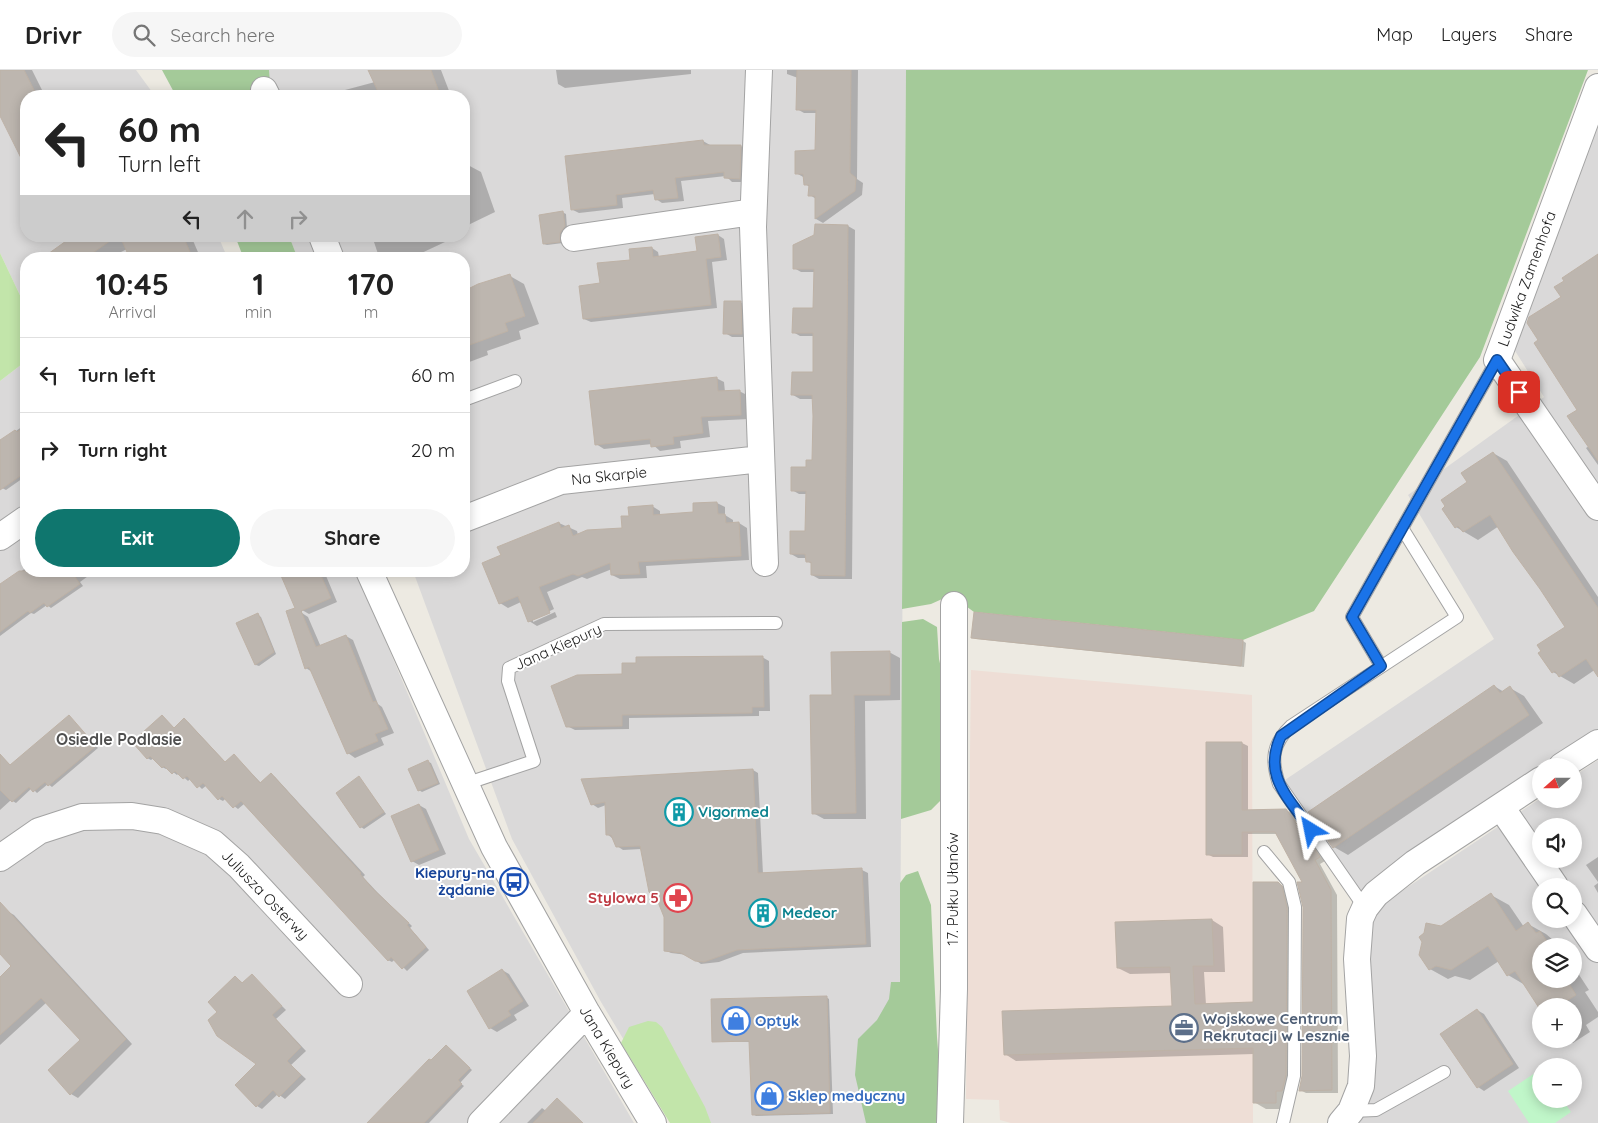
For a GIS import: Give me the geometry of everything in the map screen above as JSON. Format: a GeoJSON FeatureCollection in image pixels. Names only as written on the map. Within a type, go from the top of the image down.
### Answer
{"type":"FeatureCollection","features":[{"type":"Feature","properties":{"kind":"street"},"geometry":{"type":"LineString","coordinates":[[759,70],[753,212],[765,563]]}},
{"type":"Feature","properties":{"kind":"street","name":"Ludwika Zamenhofa"},"geometry":{"type":"LineString","coordinates":[[1598,87],[1497,360],[1598,506]]}},
{"type":"Feature","properties":{"kind":"street"},"geometry":{"type":"LineString","coordinates":[[574,238],[753,212]]}},
{"type":"Feature","properties":{"kind":"street","name":"Na Skarpie"},"geometry":{"type":"LineString","coordinates":[[470,517],[561,481],[761,459]]}},
{"type":"Feature","properties":{"kind":"street"},"geometry":{"type":"LineString","coordinates":[[0,537],[20,523]]}},
{"type":"Feature","properties":{"kind":"street","name":"Jana Kiepury"},"geometry":{"type":"LineString","coordinates":[[372,577],[494,846],[587,1013],[653,1123]]}},
{"type":"Feature","properties":{"kind":"street","name":"17. Pułku Ułanów"},"geometry":{"type":"LineString","coordinates":[[950,1123],[954,989],[956,654],[954,605]]}},
{"type":"Feature","properties":{"kind":"street"},"geometry":{"type":"LineString","coordinates":[[1574,758],[1598,742]]}},
{"type":"Feature","properties":{"kind":"street"},"geometry":{"type":"LineString","coordinates":[[1346,1117],[1361,1086],[1363,1056],[1358,959],[1360,919],[1365,908],[1376,894],[1415,863],[1532,786]]}},
{"type":"Feature","properties":{"kind":"street"},"geometry":{"type":"LineString","coordinates":[[1501,807],[1550,878]]}},
{"type":"Feature","properties":{"kind":"street","name":"Juliusza Osterwy"},"geometry":{"type":"LineString","coordinates":[[0,858],[39,831],[82,817],[132,816],[163,821],[213,843],[239,866],[349,984]]}},
{"type":"Feature","properties":{"kind":"street"},"geometry":{"type":"LineString","coordinates":[[1582,926],[1598,949]]}},
{"type":"Feature","properties":{"kind":"street"},"geometry":{"type":"LineString","coordinates":[[481,1123],[587,1013]]}},
{"type":"Feature","properties":{"kind":"lane"},"geometry":{"type":"LineString","coordinates":[[1381,666],[1352,617],[1497,360]]}},
{"type":"Feature","properties":{"kind":"lane"},"geometry":{"type":"LineString","coordinates":[[470,398],[514,382]]}},
{"type":"Feature","properties":{"kind":"lane"},"geometry":{"type":"LineString","coordinates":[[1365,908],[1279,784],[1274,768],[1273,752],[1281,736],[1291,726],[1457,617],[1402,528]]}},
{"type":"Feature","properties":{"kind":"lane","name":"Jana Kiepury"},"geometry":{"type":"LineString","coordinates":[[465,784],[534,760],[508,681],[509,668],[604,624],[776,623]]}},
{"type":"Feature","properties":{"kind":"lane"},"geometry":{"type":"LineString","coordinates":[[1264,852],[1289,882],[1295,907],[1294,1076],[1283,1123]]}},
{"type":"Feature","properties":{"kind":"lane"},"geometry":{"type":"LineString","coordinates":[[1346,1117],[1376,1110],[1444,1072]]}},
{"type":"Feature","properties":{"kind":"shaded area"},"geometry":{"type":"Polygon","coordinates":[[[0,70],[136,70],[151,90],[20,90],[20,242],[221,242],[225,252],[20,252],[20,295],[0,253],[0,70]]]}},
{"type":"Feature","properties":{"kind":"shaded area"},"geometry":{"type":"Polygon","coordinates":[[[269,70],[906,70],[899,1123],[674,1123],[601,1002],[512,839],[415,577],[470,577],[470,252],[295,252],[291,242],[470,242],[470,90],[256,90],[269,84],[269,70]]]}},
{"type":"Feature","properties":{"kind":"shaded area"},"geometry":{"type":"Polygon","coordinates":[[[1598,116],[1598,743],[1575,758],[1532,758],[1532,787],[1365,908],[1279,784],[1494,639],[1408,495],[1544,397],[1512,346],[1598,116]]]}},
{"type":"Feature","properties":{"kind":"shaded area"},"geometry":{"type":"Polygon","coordinates":[[[20,366],[20,577],[359,577],[469,839],[634,1123],[0,1123],[0,381],[20,366]]]}},
{"type":"Feature","properties":{"kind":"shaded area"},"geometry":{"type":"Polygon","coordinates":[[[971,670],[1252,695],[1253,1123],[1011,1123],[1000,1120],[999,1100],[966,1099],[971,670]]]}},
{"type":"Feature","properties":{"kind":"shaded area"},"geometry":{"type":"Polygon","coordinates":[[[1598,760],[1598,1123],[1341,1123],[1351,1111],[1360,919],[1532,804],[1532,808],[1582,808],[1582,771],[1598,760]]]}},
{"type":"Feature","properties":{"kind":"green space"},"geometry":{"type":"Polygon","coordinates":[[[162,70],[269,70],[270,84],[256,90],[173,90],[162,70]]]}},
{"type":"Feature","properties":{"kind":"green space"},"geometry":{"type":"Polygon","coordinates":[[[906,70],[1588,70],[1480,357],[1314,611],[1243,640],[974,612],[951,595],[931,604],[902,609],[906,70]]]}},
{"type":"Feature","properties":{"kind":"green space"},"geometry":{"type":"Polygon","coordinates":[[[237,242],[291,242],[295,252],[241,252],[237,242]]]}},
{"type":"Feature","properties":{"kind":"green space"},"geometry":{"type":"Polygon","coordinates":[[[0,253],[20,295],[20,366],[0,381],[0,253]]]}},
{"type":"Feature","properties":{"kind":"green space"},"geometry":{"type":"Polygon","coordinates":[[[923,619],[937,627],[939,659],[945,686],[942,799],[931,810],[901,819],[902,622],[923,619]]]}},
{"type":"Feature","properties":{"kind":"green space"},"geometry":{"type":"Polygon","coordinates":[[[918,871],[931,905],[937,1037],[943,1114],[938,1123],[866,1123],[855,1075],[858,1039],[877,1020],[889,999],[891,982],[900,982],[900,883],[906,875],[918,871]]]}},
{"type":"Feature","properties":{"kind":"green space"},"geometry":{"type":"Polygon","coordinates":[[[648,1021],[656,1022],[662,1027],[705,1107],[711,1123],[670,1123],[621,1043],[629,1027],[648,1021]]]}},
{"type":"Feature","properties":{"kind":"green space"},"geometry":{"type":"Polygon","coordinates":[[[1532,1075],[1532,1108],[1568,1108],[1571,1112],[1555,1123],[1529,1123],[1508,1091],[1532,1075]]]}},
{"type":"Feature","properties":{"kind":"building"},"geometry":{"type":"Polygon","coordinates":[[[0,70],[24,70],[34,90],[20,90],[20,156],[0,116],[0,70]]]}},
{"type":"Feature","properties":{"kind":"building"},"geometry":{"type":"Polygon","coordinates":[[[368,70],[431,70],[438,90],[377,90],[368,70]]]}},
{"type":"Feature","properties":{"kind":"building"},"geometry":{"type":"Polygon","coordinates":[[[797,70],[851,70],[850,173],[856,178],[855,191],[815,219],[815,196],[808,196],[809,185],[804,185],[803,174],[795,174],[795,151],[815,150],[816,110],[796,110],[797,70]]]}},
{"type":"Feature","properties":{"kind":"building"},"geometry":{"type":"Polygon","coordinates":[[[703,140],[704,145],[741,145],[740,179],[724,178],[724,172],[675,178],[678,198],[655,200],[653,190],[616,195],[617,205],[571,210],[565,156],[703,140]]]}},
{"type":"Feature","properties":{"kind":"building"},"geometry":{"type":"Polygon","coordinates":[[[563,211],[565,226],[560,233],[560,242],[543,244],[539,215],[563,211]]]}},
{"type":"Feature","properties":{"kind":"building"},"geometry":{"type":"Polygon","coordinates":[[[815,224],[848,225],[845,576],[811,575],[811,562],[806,562],[805,554],[790,554],[790,531],[805,531],[806,491],[791,491],[791,467],[806,467],[806,460],[812,460],[813,416],[812,395],[791,395],[792,372],[813,372],[813,333],[792,333],[793,308],[813,308],[814,269],[793,269],[793,245],[814,235],[815,224]]]}},
{"type":"Feature","properties":{"kind":"building"},"geometry":{"type":"Polygon","coordinates":[[[718,234],[721,257],[706,259],[711,305],[583,319],[579,286],[600,283],[597,263],[630,260],[629,249],[652,247],[653,257],[697,251],[695,237],[718,234]]]}},
{"type":"Feature","properties":{"kind":"building"},"geometry":{"type":"Polygon","coordinates":[[[65,242],[108,242],[94,252],[51,252],[65,242]]]}},
{"type":"Feature","properties":{"kind":"building"},"geometry":{"type":"Polygon","coordinates":[[[123,242],[186,242],[190,252],[127,252],[123,242]]]}},
{"type":"Feature","properties":{"kind":"building"},"geometry":{"type":"Polygon","coordinates":[[[1598,254],[1598,461],[1567,416],[1577,410],[1534,343],[1538,340],[1527,323],[1529,317],[1561,297],[1554,287],[1564,281],[1562,278],[1598,254]]]}},
{"type":"Feature","properties":{"kind":"building"},"geometry":{"type":"Polygon","coordinates":[[[510,274],[525,316],[505,323],[508,331],[470,345],[470,288],[510,274]]]}},
{"type":"Feature","properties":{"kind":"building"},"geometry":{"type":"Polygon","coordinates":[[[724,301],[741,301],[742,334],[723,334],[724,301]]]}},
{"type":"Feature","properties":{"kind":"building"},"geometry":{"type":"Polygon","coordinates":[[[717,377],[718,391],[740,390],[741,415],[701,417],[703,433],[673,437],[674,444],[651,447],[650,439],[595,445],[589,391],[717,377]]]}},
{"type":"Feature","properties":{"kind":"building"},"geometry":{"type":"Polygon","coordinates":[[[15,430],[17,432],[20,430],[20,476],[0,490],[0,440],[15,430]]]}},
{"type":"Feature","properties":{"kind":"building"},"geometry":{"type":"Polygon","coordinates":[[[1493,452],[1598,608],[1598,677],[1586,659],[1559,677],[1555,671],[1552,673],[1538,653],[1541,651],[1537,645],[1565,627],[1490,515],[1463,532],[1458,526],[1455,528],[1442,509],[1445,506],[1441,500],[1467,482],[1461,473],[1493,452]]]}},
{"type":"Feature","properties":{"kind":"building"},"geometry":{"type":"Polygon","coordinates":[[[717,502],[718,514],[725,514],[726,523],[739,522],[741,556],[638,562],[640,574],[611,575],[610,563],[578,576],[573,574],[539,587],[550,613],[528,622],[518,596],[499,604],[482,563],[501,555],[497,547],[559,522],[561,528],[569,525],[573,536],[587,530],[622,528],[621,516],[629,516],[628,507],[653,505],[653,515],[693,512],[693,503],[717,502]]]}},
{"type":"Feature","properties":{"kind":"building"},"geometry":{"type":"Polygon","coordinates":[[[20,571],[20,577],[75,577],[80,584],[47,607],[44,603],[30,613],[28,611],[0,632],[0,584],[20,571]]]}},
{"type":"Feature","properties":{"kind":"building"},"geometry":{"type":"Polygon","coordinates":[[[282,577],[322,577],[331,598],[301,611],[316,647],[346,635],[373,702],[376,701],[388,729],[375,734],[378,741],[347,754],[309,667],[305,669],[286,611],[295,608],[282,577]]]}},
{"type":"Feature","properties":{"kind":"building"},"geometry":{"type":"Polygon","coordinates":[[[974,612],[1243,640],[1241,666],[971,638],[974,612]]]}},
{"type":"Feature","properties":{"kind":"building"},"geometry":{"type":"Polygon","coordinates":[[[258,613],[274,652],[255,665],[236,623],[258,613]]]}},
{"type":"Feature","properties":{"kind":"building"},"geometry":{"type":"Polygon","coordinates":[[[890,651],[890,695],[854,695],[856,813],[812,814],[810,695],[832,695],[831,652],[890,651]]]}},
{"type":"Feature","properties":{"kind":"building"},"geometry":{"type":"Polygon","coordinates":[[[763,656],[764,707],[752,707],[752,713],[622,715],[622,726],[566,727],[551,686],[577,675],[622,674],[622,663],[636,663],[636,657],[763,656]]]}},
{"type":"Feature","properties":{"kind":"building"},"geometry":{"type":"Polygon","coordinates":[[[1494,685],[1500,693],[1510,686],[1529,715],[1333,848],[1308,812],[1494,685]]]}},
{"type":"Feature","properties":{"kind":"building"},"geometry":{"type":"Polygon","coordinates":[[[69,715],[96,746],[48,786],[45,782],[33,792],[29,787],[12,802],[0,790],[0,754],[10,765],[69,715]]]}},
{"type":"Feature","properties":{"kind":"building"},"geometry":{"type":"Polygon","coordinates":[[[162,715],[174,728],[184,718],[225,762],[234,754],[260,783],[271,773],[361,873],[373,889],[409,923],[407,925],[426,947],[402,969],[391,957],[388,961],[241,801],[233,808],[222,796],[218,800],[203,783],[197,788],[187,776],[183,779],[175,771],[172,774],[164,766],[162,768],[150,756],[147,759],[132,742],[162,715]]]}},
{"type":"Feature","properties":{"kind":"building"},"geometry":{"type":"Polygon","coordinates":[[[1206,742],[1242,742],[1242,810],[1286,809],[1320,857],[1315,860],[1331,890],[1332,1090],[1299,1091],[1302,1076],[1303,907],[1297,882],[1302,882],[1275,832],[1242,832],[1242,855],[1206,855],[1206,742]]]}},
{"type":"Feature","properties":{"kind":"building"},"geometry":{"type":"Polygon","coordinates":[[[428,760],[438,783],[418,791],[408,769],[428,760]]]}},
{"type":"Feature","properties":{"kind":"building"},"geometry":{"type":"Polygon","coordinates":[[[753,769],[758,873],[862,868],[866,944],[737,950],[704,962],[695,961],[681,953],[664,951],[664,917],[658,902],[649,892],[640,846],[616,847],[611,835],[606,835],[605,802],[591,805],[581,779],[753,769]]]}},
{"type":"Feature","properties":{"kind":"building"},"geometry":{"type":"Polygon","coordinates":[[[359,776],[384,812],[360,828],[336,793],[359,776]]]}},
{"type":"Feature","properties":{"kind":"building"},"geometry":{"type":"Polygon","coordinates":[[[419,804],[439,850],[411,862],[391,816],[419,804]]]}},
{"type":"Feature","properties":{"kind":"building"},"geometry":{"type":"Polygon","coordinates":[[[1253,882],[1278,882],[1282,886],[1287,908],[1286,1075],[1282,1091],[1276,1091],[1276,1103],[1253,1103],[1253,1048],[1004,1055],[1002,1011],[1172,1006],[1170,967],[1117,968],[1115,922],[1212,919],[1214,966],[1193,966],[1195,1004],[1253,1002],[1253,882]]]}},
{"type":"Feature","properties":{"kind":"building"},"geometry":{"type":"Polygon","coordinates":[[[1491,893],[1516,931],[1528,922],[1536,933],[1540,931],[1545,938],[1532,938],[1532,988],[1572,988],[1576,995],[1571,998],[1533,998],[1515,971],[1507,976],[1488,946],[1451,970],[1436,966],[1429,970],[1419,955],[1422,942],[1419,937],[1424,933],[1426,923],[1441,926],[1491,893]]]}},
{"type":"Feature","properties":{"kind":"building"},"geometry":{"type":"Polygon","coordinates":[[[0,902],[126,1039],[70,1095],[48,1070],[80,1040],[41,998],[0,1035],[0,977],[11,966],[0,954],[0,902]]]}},
{"type":"Feature","properties":{"kind":"building"},"geometry":{"type":"Polygon","coordinates":[[[502,969],[523,1001],[508,1011],[511,1015],[489,1029],[467,991],[502,969]]]}},
{"type":"Feature","properties":{"kind":"building"},"geometry":{"type":"Polygon","coordinates":[[[252,974],[282,1006],[272,1015],[301,1047],[287,1061],[301,1075],[279,1097],[273,1090],[256,1107],[235,1085],[256,1064],[217,1036],[208,1020],[217,1012],[208,1002],[235,976],[242,983],[252,974]]]}},
{"type":"Feature","properties":{"kind":"building"},"geometry":{"type":"Polygon","coordinates":[[[827,996],[830,1113],[752,1115],[749,1041],[712,1042],[711,999],[827,996]]]}},
{"type":"Feature","properties":{"kind":"building"},"geometry":{"type":"Polygon","coordinates":[[[1477,1009],[1513,1064],[1477,1088],[1440,1034],[1477,1009]]]}},
{"type":"Feature","properties":{"kind":"building"},"geometry":{"type":"Polygon","coordinates":[[[446,1045],[470,1068],[458,1080],[462,1084],[424,1123],[367,1123],[429,1059],[431,1060],[446,1045]]]}},
{"type":"Feature","properties":{"kind":"building"},"geometry":{"type":"Polygon","coordinates":[[[557,1098],[583,1123],[533,1123],[557,1098]]]}},
{"type":"Feature","properties":{"kind":"place","name":"Vigormed"},"geometry":{"type":"Point","coordinates":[679,812]}},
{"type":"Feature","properties":{"kind":"place","name":"Kiepury-na żądanie"},"geometry":{"type":"Point","coordinates":[514,882]}},
{"type":"Feature","properties":{"kind":"place","name":"Stylowa 5"},"geometry":{"type":"Point","coordinates":[678,898]}},
{"type":"Feature","properties":{"kind":"place","name":"Medeor"},"geometry":{"type":"Point","coordinates":[763,913]}},
{"type":"Feature","properties":{"kind":"place","name":"Optyk"},"geometry":{"type":"Point","coordinates":[736,1021]}},
{"type":"Feature","properties":{"kind":"place","name":"Wojskowe Centrum Rekrutacji w Lesznie"},"geometry":{"type":"Point","coordinates":[1184,1028]}},
{"type":"Feature","properties":{"kind":"place","name":"Sklep medyczny"},"geometry":{"type":"Point","coordinates":[769,1096]}},
{"type":"Feature","properties":{"kind":"district","name":"Osiedle Podlasie"},"geometry":{"type":"Point","coordinates":[119,739]}},
{"type":"Feature","properties":{"kind":"route"},"geometry":{"type":"LineString","coordinates":[[1311,830],[1279,784],[1274,768],[1273,752],[1281,736],[1291,726],[1381,666],[1352,617],[1497,360],[1519,392]]}}]}
